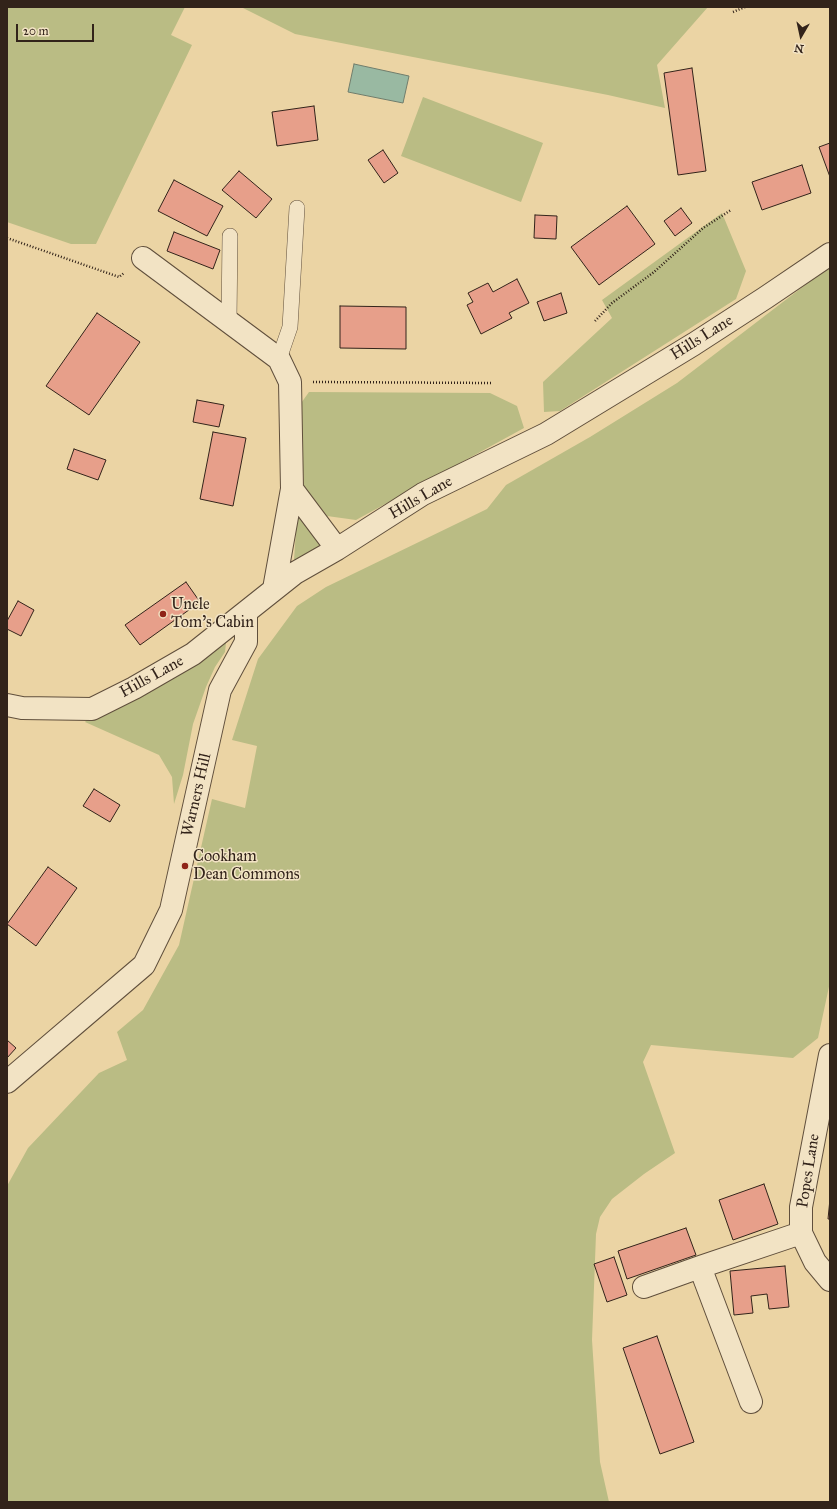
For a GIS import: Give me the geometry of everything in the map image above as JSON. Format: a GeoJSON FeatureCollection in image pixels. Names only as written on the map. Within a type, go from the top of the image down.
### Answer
{"type":"FeatureCollection","features":[{"type":"Feature","properties":{"kind":"street","name":"Hills Lane"},"geometry":{"type":"LineString","coordinates":[[7,705],[22,708],[92,710],[134,688],[193,654],[295,573],[337,549],[422,494],[546,434],[694,344],[830,254]]}},
{"type":"Feature","properties":{"kind":"street"},"geometry":{"type":"LineString","coordinates":[[143,258],[279,359],[290,382],[292,489],[274,589]]}},
{"type":"Feature","properties":{"kind":"street"},"geometry":{"type":"LineString","coordinates":[[292,489],[337,549]]}},
{"type":"Feature","properties":{"kind":"street","name":"Warners Hill"},"geometry":{"type":"LineString","coordinates":[[7,1082],[144,965],[171,910],[220,690],[246,642],[246,612]]}},
{"type":"Feature","properties":{"kind":"street","name":"Popes Lane"},"geometry":{"type":"LineString","coordinates":[[830,1055],[801,1207],[801,1233],[815,1262],[830,1280]]}},
{"type":"Feature","properties":{"kind":"street"},"geometry":{"type":"LineString","coordinates":[[644,1287],[801,1233]]}},
{"type":"Feature","properties":{"kind":"street"},"geometry":{"type":"LineString","coordinates":[[700,1267],[751,1402]]}},
{"type":"Feature","properties":{"kind":"lane"},"geometry":{"type":"LineString","coordinates":[[279,359],[290,327],[297,208]]}},
{"type":"Feature","properties":{"kind":"lane"},"geometry":{"type":"LineString","coordinates":[[229,321],[230,236]]}},
{"type":"Feature","properties":{"kind":"path"},"geometry":{"type":"LineString","coordinates":[[733,12],[746,7]]}},
{"type":"Feature","properties":{"kind":"path"},"geometry":{"type":"LineString","coordinates":[[595,320],[612,303],[654,272],[703,228],[731,210]]}},
{"type":"Feature","properties":{"kind":"path"},"geometry":{"type":"LineString","coordinates":[[7,238],[119,277],[143,258]]}},
{"type":"Feature","properties":{"kind":"path"},"geometry":{"type":"LineString","coordinates":[[290,382],[493,384]]}},
{"type":"Feature","properties":{"kind":"green space"},"geometry":{"type":"Polygon","coordinates":[[[7,7],[185,7],[171,35],[192,45],[96,244],[71,244],[7,222],[7,7]]]}},
{"type":"Feature","properties":{"kind":"green space"},"geometry":{"type":"Polygon","coordinates":[[[241,7],[708,7],[657,65],[665,108],[608,95],[295,34],[241,7]]]}},
{"type":"Feature","properties":{"kind":"green space"},"geometry":{"type":"Polygon","coordinates":[[[423,97],[543,143],[521,202],[401,156],[423,97]]]}},
{"type":"Feature","properties":{"kind":"green space"},"geometry":{"type":"Polygon","coordinates":[[[722,213],[746,271],[736,299],[560,411],[544,412],[543,382],[612,318],[602,300],[722,213]]]}},
{"type":"Feature","properties":{"kind":"green space"},"geometry":{"type":"Polygon","coordinates":[[[830,266],[830,982],[818,1038],[793,1058],[651,1045],[643,1062],[675,1153],[644,1174],[612,1199],[600,1217],[596,1234],[592,1340],[600,1462],[609,1502],[7,1502],[7,1186],[28,1148],[99,1073],[127,1060],[117,1032],[143,1010],[179,945],[212,799],[245,808],[257,746],[232,740],[258,659],[297,606],[326,587],[487,509],[506,485],[590,437],[677,383],[830,266]]]}},
{"type":"Feature","properties":{"kind":"green space"},"geometry":{"type":"Polygon","coordinates":[[[309,392],[490,393],[517,406],[524,428],[356,520],[327,516],[304,486],[299,406],[309,392]]]}},
{"type":"Feature","properties":{"kind":"green space"},"geometry":{"type":"Polygon","coordinates":[[[297,515],[324,540],[323,546],[294,560],[297,515]]]}},
{"type":"Feature","properties":{"kind":"green space"},"geometry":{"type":"Polygon","coordinates":[[[222,641],[226,643],[225,652],[215,667],[206,687],[193,724],[183,775],[174,804],[172,777],[159,755],[85,722],[92,714],[222,641]]]}},
{"type":"Feature","properties":{"kind":"shaded area"},"geometry":{"type":"Polygon","coordinates":[[[354,64],[409,76],[403,103],[348,92],[354,64]]]}},
{"type":"Feature","properties":{"kind":"building"},"geometry":{"type":"Polygon","coordinates":[[[692,68],[706,171],[678,175],[664,73],[692,68]]]}},
{"type":"Feature","properties":{"kind":"building"},"geometry":{"type":"Polygon","coordinates":[[[314,106],[318,140],[277,146],[272,112],[314,106]]]}},
{"type":"Feature","properties":{"kind":"building"},"geometry":{"type":"Polygon","coordinates":[[[830,143],[830,177],[819,147],[830,143]]]}},
{"type":"Feature","properties":{"kind":"building"},"geometry":{"type":"Polygon","coordinates":[[[383,150],[398,173],[384,183],[368,160],[383,150]]]}},
{"type":"Feature","properties":{"kind":"building"},"geometry":{"type":"Polygon","coordinates":[[[802,165],[811,193],[762,210],[752,182],[802,165]]]}},
{"type":"Feature","properties":{"kind":"building"},"geometry":{"type":"Polygon","coordinates":[[[239,171],[272,199],[256,218],[222,190],[239,171]]]}},
{"type":"Feature","properties":{"kind":"building"},"geometry":{"type":"Polygon","coordinates":[[[174,180],[223,206],[207,236],[158,211],[174,180]]]}},
{"type":"Feature","properties":{"kind":"building"},"geometry":{"type":"Polygon","coordinates":[[[627,206],[655,244],[599,285],[571,247],[627,206]]]}},
{"type":"Feature","properties":{"kind":"building"},"geometry":{"type":"Polygon","coordinates":[[[681,208],[692,223],[675,236],[664,221],[681,208]]]}},
{"type":"Feature","properties":{"kind":"building"},"geometry":{"type":"Polygon","coordinates":[[[535,215],[557,216],[556,239],[534,238],[535,215]]]}},
{"type":"Feature","properties":{"kind":"building"},"geometry":{"type":"Polygon","coordinates":[[[174,232],[220,250],[213,269],[167,251],[174,232]]]}},
{"type":"Feature","properties":{"kind":"building"},"geometry":{"type":"Polygon","coordinates":[[[517,279],[529,303],[509,313],[512,318],[481,334],[467,305],[473,302],[468,293],[488,283],[493,292],[517,279]]]}},
{"type":"Feature","properties":{"kind":"building"},"geometry":{"type":"Polygon","coordinates":[[[561,293],[567,313],[544,321],[537,302],[561,293]]]}},
{"type":"Feature","properties":{"kind":"building"},"geometry":{"type":"Polygon","coordinates":[[[340,306],[406,307],[406,349],[340,348],[340,306]]]}},
{"type":"Feature","properties":{"kind":"building"},"geometry":{"type":"Polygon","coordinates":[[[97,313],[140,342],[89,415],[46,386],[97,313]]]}},
{"type":"Feature","properties":{"kind":"building"},"geometry":{"type":"Polygon","coordinates":[[[197,400],[224,405],[219,427],[193,422],[197,400]]]}},
{"type":"Feature","properties":{"kind":"building"},"geometry":{"type":"Polygon","coordinates":[[[213,432],[246,438],[233,506],[200,499],[213,432]]]}},
{"type":"Feature","properties":{"kind":"building"},"geometry":{"type":"Polygon","coordinates":[[[74,449],[106,460],[98,480],[67,469],[74,449]]]}},
{"type":"Feature","properties":{"kind":"building","name":"Uncle Tom's Cabin"},"geometry":{"type":"Polygon","coordinates":[[[186,582],[200,602],[140,645],[125,625],[186,582]]]}},
{"type":"Feature","properties":{"kind":"building"},"geometry":{"type":"Polygon","coordinates":[[[18,601],[34,610],[21,636],[7,629],[7,621],[18,601]]]}},
{"type":"Feature","properties":{"kind":"building"},"geometry":{"type":"Polygon","coordinates":[[[94,789],[120,805],[110,822],[83,806],[94,789]]]}},
{"type":"Feature","properties":{"kind":"building"},"geometry":{"type":"Polygon","coordinates":[[[48,867],[77,888],[36,946],[7,924],[48,867]]]}},
{"type":"Feature","properties":{"kind":"building"},"geometry":{"type":"Polygon","coordinates":[[[7,1040],[16,1048],[7,1058],[7,1040]]]}},
{"type":"Feature","properties":{"kind":"building"},"geometry":{"type":"Polygon","coordinates":[[[764,1184],[778,1224],[733,1240],[719,1200],[764,1184]]]}},
{"type":"Feature","properties":{"kind":"building"},"geometry":{"type":"Polygon","coordinates":[[[830,1199],[830,1219],[828,1219],[830,1199]]]}},
{"type":"Feature","properties":{"kind":"building"},"geometry":{"type":"Polygon","coordinates":[[[686,1228],[696,1255],[627,1279],[618,1251],[686,1228]]]}},
{"type":"Feature","properties":{"kind":"building"},"geometry":{"type":"Polygon","coordinates":[[[614,1257],[627,1295],[607,1302],[594,1264],[614,1257]]]}},
{"type":"Feature","properties":{"kind":"building"},"geometry":{"type":"Polygon","coordinates":[[[785,1266],[789,1307],[769,1309],[767,1294],[751,1296],[753,1313],[734,1315],[730,1271],[785,1266]]]}},
{"type":"Feature","properties":{"kind":"building"},"geometry":{"type":"Polygon","coordinates":[[[657,1336],[694,1442],[660,1454],[623,1348],[657,1336]]]}},
{"type":"Feature","properties":{"kind":"place","name":"Uncle Tom's Cabin"},"geometry":{"type":"Point","coordinates":[163,614]}},
{"type":"Feature","properties":{"kind":"place","name":"Cookham Dean Commons"},"geometry":{"type":"Point","coordinates":[185,866]}}]}
